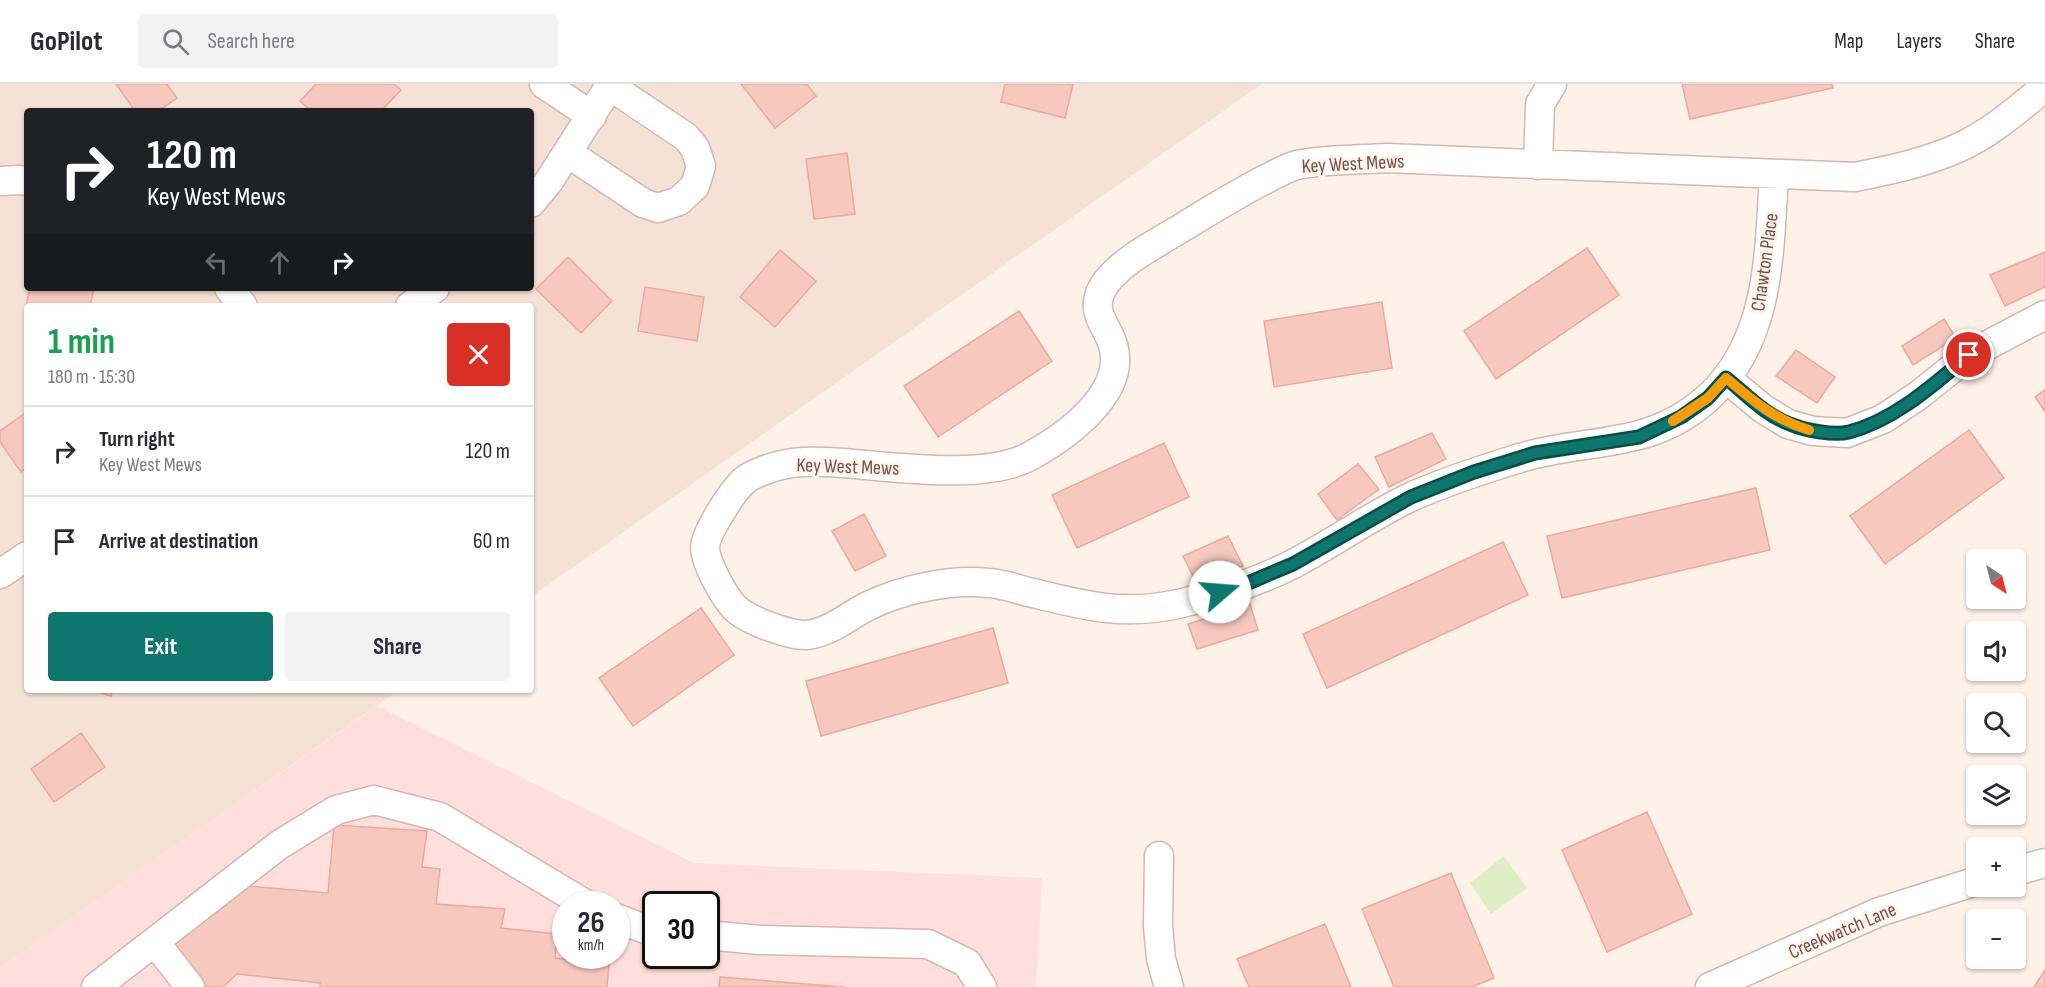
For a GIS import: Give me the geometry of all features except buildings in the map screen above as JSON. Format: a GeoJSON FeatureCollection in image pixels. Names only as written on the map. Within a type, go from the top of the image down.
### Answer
{"type":"FeatureCollection","features":[{"type":"Feature","properties":{"kind":"street"},"geometry":{"type":"LineString","coordinates":[[544,84],[592,116]]}},
{"type":"Feature","properties":{"kind":"street"},"geometry":{"type":"LineString","coordinates":[[1538,165],[1540,104],[1552,84]]}},
{"type":"Feature","properties":{"kind":"street"},"geometry":{"type":"LineString","coordinates":[[534,199],[568,153],[610,85],[686,138],[695,148],[701,166],[695,186],[679,201],[658,207],[643,203],[568,153]]}},
{"type":"Feature","properties":{"kind":"street","name":"Key West Mews"},"geometry":{"type":"LineString","coordinates":[[1726,378],[1708,398],[1681,417],[1639,437],[1535,453],[1474,472],[1411,497],[1293,564],[1241,586],[1176,604],[1130,611],[1094,608],[990,583],[951,584],[906,590],[866,607],[838,625],[804,636],[761,624],[735,608],[714,578],[705,546],[721,510],[746,478],[779,464],[815,461],[979,471],[1024,460],[1059,439],[1101,400],[1115,375],[1114,347],[1101,322],[1097,300],[1106,282],[1129,261],[1234,195],[1292,166],[1326,161],[1387,158],[1855,177],[1907,166],[1959,148],[2006,119],[2045,87]]}},
{"type":"Feature","properties":{"kind":"street","name":"Chawton Place"},"geometry":{"type":"LineString","coordinates":[[1726,378],[1750,339],[1763,302],[1774,174]]}},
{"type":"Feature","properties":{"kind":"street"},"geometry":{"type":"LineString","coordinates":[[0,182],[24,181]]}},
{"type":"Feature","properties":{"kind":"street"},"geometry":{"type":"LineString","coordinates":[[231,291],[241,303]]}},
{"type":"Feature","properties":{"kind":"street"},"geometry":{"type":"LineString","coordinates":[[414,303],[431,291]]}},
{"type":"Feature","properties":{"kind":"street"},"geometry":{"type":"LineString","coordinates":[[1726,378],[1762,408],[1788,424],[1814,431],[1847,433],[1883,419],[1919,395],[1969,355],[2045,315]]}},
{"type":"Feature","properties":{"kind":"street"},"geometry":{"type":"LineString","coordinates":[[0,574],[24,558]]}},
{"type":"Feature","properties":{"kind":"street"},"geometry":{"type":"LineString","coordinates":[[96,987],[279,845],[336,810],[374,800],[440,817],[563,891]]}},
{"type":"Feature","properties":{"kind":"street"},"geometry":{"type":"LineString","coordinates":[[1159,856],[1158,926],[1161,959],[1169,987]]}},
{"type":"Feature","properties":{"kind":"street"},"geometry":{"type":"LineString","coordinates":[[2026,868],[2045,863]]}},
{"type":"Feature","properties":{"kind":"street","name":"Creekwatch Lane"},"geometry":{"type":"LineString","coordinates":[[1710,987],[1879,912],[1966,884]]}},
{"type":"Feature","properties":{"kind":"street"},"geometry":{"type":"LineString","coordinates":[[720,936],[760,940],[928,944],[968,963],[982,987]]}},
{"type":"Feature","properties":{"kind":"street"},"geometry":{"type":"LineString","coordinates":[[155,942],[190,987]]}},
{"type":"Feature","properties":{"kind":"shaded area"},"geometry":{"type":"Polygon","coordinates":[[[0,84],[1262,84],[534,595],[534,303],[24,303],[24,693],[395,693],[0,968],[0,84]]]}},
{"type":"Feature","properties":{"kind":"shaded area"},"geometry":{"type":"Polygon","coordinates":[[[377,706],[694,863],[1042,878],[1036,987],[0,987],[0,968],[377,706]]]}},
{"type":"Feature","properties":{"kind":"green space"},"geometry":{"type":"Polygon","coordinates":[[[1504,856],[1527,888],[1491,914],[1470,883],[1504,856]]]}},
{"type":"Feature","properties":{"kind":"slow traffic"},"geometry":{"type":"LineString","coordinates":[[1673,421],[1708,398],[1726,378],[1762,408],[1788,424],[1809,430]]}},
{"type":"Feature","properties":{"kind":"route"},"geometry":{"type":"LineString","coordinates":[[1220,592],[1241,586],[1293,564],[1411,497],[1474,472],[1535,453],[1639,437],[1681,417],[1708,398],[1726,378],[1762,408],[1788,424],[1814,431],[1847,433],[1883,419],[1919,395],[1969,355]]}}]}
